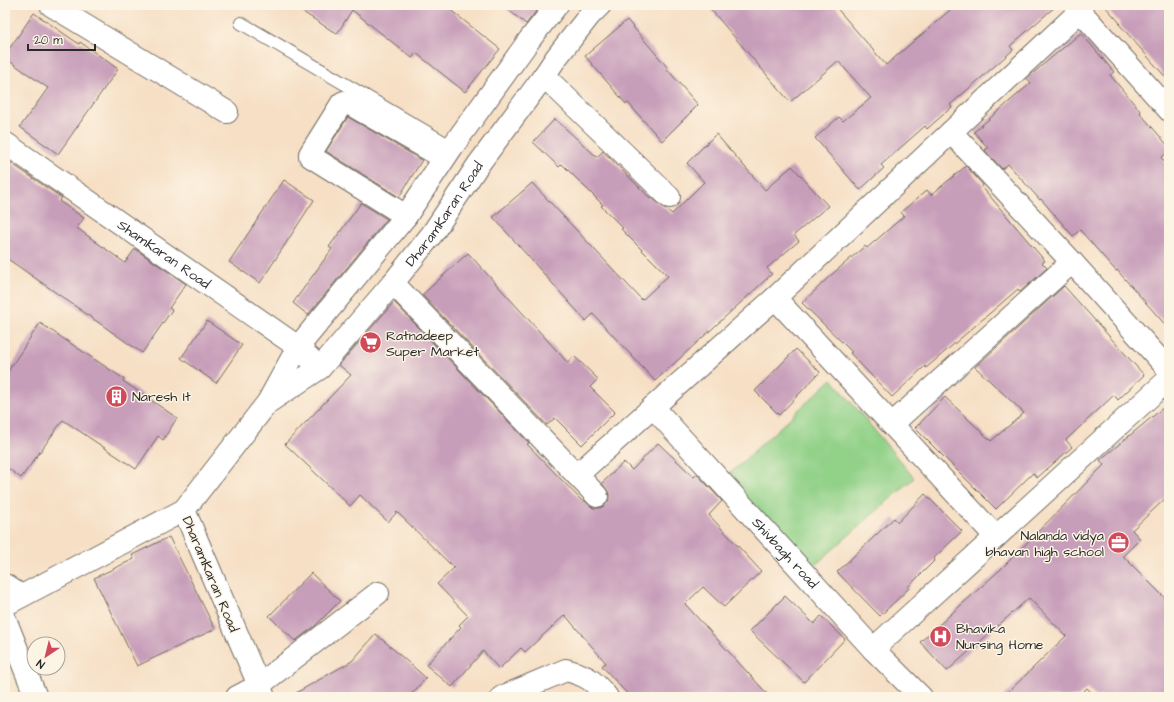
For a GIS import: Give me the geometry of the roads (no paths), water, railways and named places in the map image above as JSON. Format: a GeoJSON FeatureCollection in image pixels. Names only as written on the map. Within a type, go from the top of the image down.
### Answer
{"type":"FeatureCollection","features":[{"type":"Feature","properties":{"kind":"street"},"geometry":{"type":"LineString","coordinates":[[51,5],[227,112]]}},
{"type":"Feature","properties":{"kind":"street","name":"DharamKaran Road"},"geometry":{"type":"LineString","coordinates":[[261,692],[184,510],[268,402],[298,347],[406,216],[448,153],[530,39],[557,5]]}},
{"type":"Feature","properties":{"kind":"street","name":"DharamKaran Road"},"geometry":{"type":"LineString","coordinates":[[268,402],[320,368],[393,283],[432,234],[478,165],[556,58],[589,16],[600,5]]}},
{"type":"Feature","properties":{"kind":"street"},"geometry":{"type":"LineString","coordinates":[[577,474],[776,298],[1080,11],[1169,110]]}},
{"type":"Feature","properties":{"kind":"street"},"geometry":{"type":"LineString","coordinates":[[544,76],[669,197]]}},
{"type":"Feature","properties":{"kind":"street"},"geometry":{"type":"LineString","coordinates":[[406,216],[310,156],[342,103],[348,103],[448,153]]}},
{"type":"Feature","properties":{"kind":"street"},"geometry":{"type":"LineString","coordinates":[[951,132],[1072,262],[1169,370]]}},
{"type":"Feature","properties":{"kind":"street","name":"ShamKaran Road"},"geometry":{"type":"LineString","coordinates":[[5,142],[298,347],[320,368]]}},
{"type":"Feature","properties":{"kind":"street"},"geometry":{"type":"LineString","coordinates":[[892,424],[1072,262]]}},
{"type":"Feature","properties":{"kind":"street"},"geometry":{"type":"LineString","coordinates":[[393,283],[597,496]]}},
{"type":"Feature","properties":{"kind":"street"},"geometry":{"type":"LineString","coordinates":[[776,298],[996,537]]}},
{"type":"Feature","properties":{"kind":"street"},"geometry":{"type":"LineString","coordinates":[[873,649],[1169,379]]}},
{"type":"Feature","properties":{"kind":"street","name":"Shivbagh road"},"geometry":{"type":"LineString","coordinates":[[653,407],[873,649],[921,697]]}},
{"type":"Feature","properties":{"kind":"street"},"geometry":{"type":"LineString","coordinates":[[10,595],[184,510]]}},
{"type":"Feature","properties":{"kind":"street"},"geometry":{"type":"LineString","coordinates":[[237,697],[261,692],[378,593]]}},
{"type":"Feature","properties":{"kind":"street"},"geometry":{"type":"LineString","coordinates":[[5,619],[36,697]]}},
{"type":"Feature","properties":{"kind":"street"},"geometry":{"type":"LineString","coordinates":[[502,697],[566,670],[590,679],[608,697]]}},
{"type":"Feature","properties":{"kind":"lane"},"geometry":{"type":"LineString","coordinates":[[241,23],[448,153]]}},
{"type":"Feature","properties":{"kind":"place","name":"Ratnadeep Super Market"},"geometry":{"type":"Point","coordinates":[370,343]}},
{"type":"Feature","properties":{"kind":"place","name":"Naresh It"},"geometry":{"type":"Point","coordinates":[116,396]}},
{"type":"Feature","properties":{"kind":"place","name":"Nalanda vidya bhavan high school"},"geometry":{"type":"Point","coordinates":[1119,543]}},
{"type":"Feature","properties":{"kind":"place","name":"Bhavika Nursing Home"},"geometry":{"type":"Point","coordinates":[941,636]}}]}
